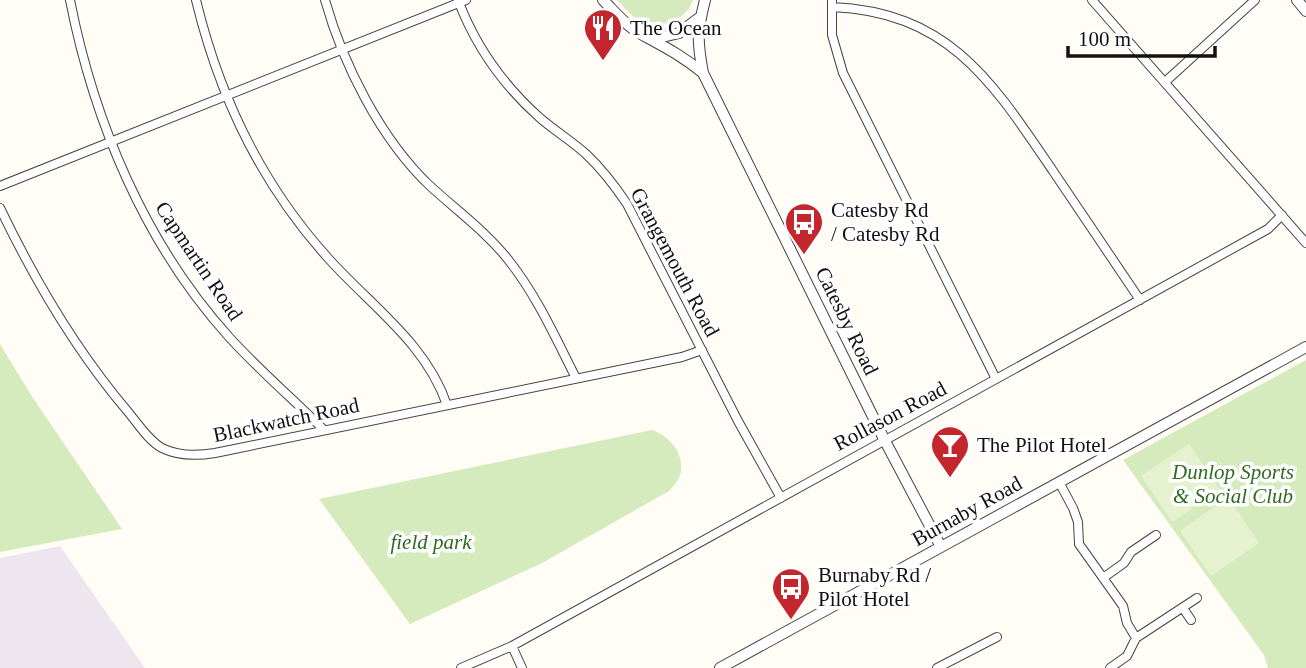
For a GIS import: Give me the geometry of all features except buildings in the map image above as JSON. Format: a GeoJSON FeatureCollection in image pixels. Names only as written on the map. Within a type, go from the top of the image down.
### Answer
{"type":"FeatureCollection","features":[{"type":"Feature","properties":{"kind":"street","name":"Capmartin Road"},"geometry":{"type":"LineString","coordinates":[[70,0],[87,72],[111,142],[141,209],[201,303],[259,369],[324,430]]}},
{"type":"Feature","properties":{"kind":"street"},"geometry":{"type":"LineString","coordinates":[[196,0],[212,58],[256,156],[293,214],[327,257],[387,316],[414,347],[437,380],[447,405]]}},
{"type":"Feature","properties":{"kind":"street"},"geometry":{"type":"LineString","coordinates":[[325,0],[341,50],[366,101],[416,172],[495,243],[531,292],[576,378]]}},
{"type":"Feature","properties":{"kind":"street","name":"Catesby Road"},"geometry":{"type":"LineString","coordinates":[[603,0],[624,22],[683,56],[703,73]]}},
{"type":"Feature","properties":{"kind":"street","name":"Catesby Road"},"geometry":{"type":"LineString","coordinates":[[705,0],[699,18],[697,41],[703,73],[884,439],[942,547]]}},
{"type":"Feature","properties":{"kind":"street"},"geometry":{"type":"LineString","coordinates":[[1092,0],[1306,243]]}},
{"type":"Feature","properties":{"kind":"street"},"geometry":{"type":"LineString","coordinates":[[1165,82],[1255,0]]}},
{"type":"Feature","properties":{"kind":"street"},"geometry":{"type":"LineString","coordinates":[[1297,0],[1306,11]]}},
{"type":"Feature","properties":{"kind":"street"},"geometry":{"type":"LineString","coordinates":[[0,186],[461,1]]}},
{"type":"Feature","properties":{"kind":"street","name":"Grangemouth Road"},"geometry":{"type":"LineString","coordinates":[[461,1],[477,41],[504,81],[541,118],[585,153],[627,204],[780,498]]}},
{"type":"Feature","properties":{"kind":"street"},"geometry":{"type":"LineString","coordinates":[[996,379],[843,73],[832,35],[832,3],[886,15],[925,29],[971,63],[1006,101],[1140,300]]}},
{"type":"Feature","properties":{"kind":"street"},"geometry":{"type":"LineString","coordinates":[[654,39],[679,33],[699,18]]}},
{"type":"Feature","properties":{"kind":"street","name":"Blackwatch Road"},"geometry":{"type":"LineString","coordinates":[[0,208],[26,262],[61,321],[124,408],[161,447],[186,455],[205,455],[682,357],[702,350]]}},
{"type":"Feature","properties":{"kind":"street","name":"Rollason Road"},"geometry":{"type":"LineString","coordinates":[[461,668],[512,646],[1140,300],[1268,229],[1282,215]]}},
{"type":"Feature","properties":{"kind":"street","name":"Burnaby Road"},"geometry":{"type":"LineString","coordinates":[[720,668],[1306,347]]}},
{"type":"Feature","properties":{"kind":"street"},"geometry":{"type":"LineString","coordinates":[[1059,482],[1076,515],[1079,544],[1123,606],[1136,638]]}},
{"type":"Feature","properties":{"kind":"street"},"geometry":{"type":"LineString","coordinates":[[1103,578],[1124,564],[1131,552],[1156,535]]}},
{"type":"Feature","properties":{"kind":"street"},"geometry":{"type":"LineString","coordinates":[[1110,668],[1127,656],[1136,638],[1197,598]]}},
{"type":"Feature","properties":{"kind":"street"},"geometry":{"type":"LineString","coordinates":[[1183,608],[1191,620]]}},
{"type":"Feature","properties":{"kind":"street"},"geometry":{"type":"LineString","coordinates":[[937,668],[997,637]]}},
{"type":"Feature","properties":{"kind":"street"},"geometry":{"type":"LineString","coordinates":[[512,646],[522,668]]}},
{"type":"Feature","properties":{"kind":"shaded area"},"geometry":{"type":"Polygon","coordinates":[[[60,546],[145,668],[0,668],[0,558],[60,546]]]}},
{"type":"Feature","properties":{"kind":"green space"},"geometry":{"type":"Polygon","coordinates":[[[617,0],[693,0],[689,8],[676,20],[651,24],[634,17],[617,0]]]}},
{"type":"Feature","properties":{"kind":"green space"},"geometry":{"type":"Polygon","coordinates":[[[0,344],[31,395],[122,529],[0,552],[0,344]]]}},
{"type":"Feature","properties":{"kind":"green space","name":"Dunlop Sports & Social Club"},"geometry":{"type":"Polygon","coordinates":[[[1306,360],[1306,668],[1268,668],[1264,655],[1123,460],[1306,360]]]}},
{"type":"Feature","properties":{"kind":"green space","name":"field park"},"geometry":{"type":"Polygon","coordinates":[[[652,430],[664,436],[674,446],[680,458],[680,475],[669,491],[542,563],[410,624],[319,499],[652,430]]]}},
{"type":"Feature","properties":{"kind":"green space"},"geometry":{"type":"Polygon","coordinates":[[[1189,444],[1220,490],[1172,522],[1141,476],[1189,444]]]}},
{"type":"Feature","properties":{"kind":"green space"},"geometry":{"type":"Polygon","coordinates":[[[1228,497],[1259,543],[1211,576],[1180,531],[1228,497]]]}},
{"type":"Feature","properties":{"kind":"place","name":"The Ocean"},"geometry":{"type":"Point","coordinates":[603,62]}},
{"type":"Feature","properties":{"kind":"place","name":"Catesby Rd / Catesby Rd"},"geometry":{"type":"Point","coordinates":[804,256]}},
{"type":"Feature","properties":{"kind":"place","name":"The Pilot Hotel"},"geometry":{"type":"Point","coordinates":[950,479]}},
{"type":"Feature","properties":{"kind":"place","name":"Burnaby Rd / Pilot Hotel"},"geometry":{"type":"Point","coordinates":[791,621]}}]}
